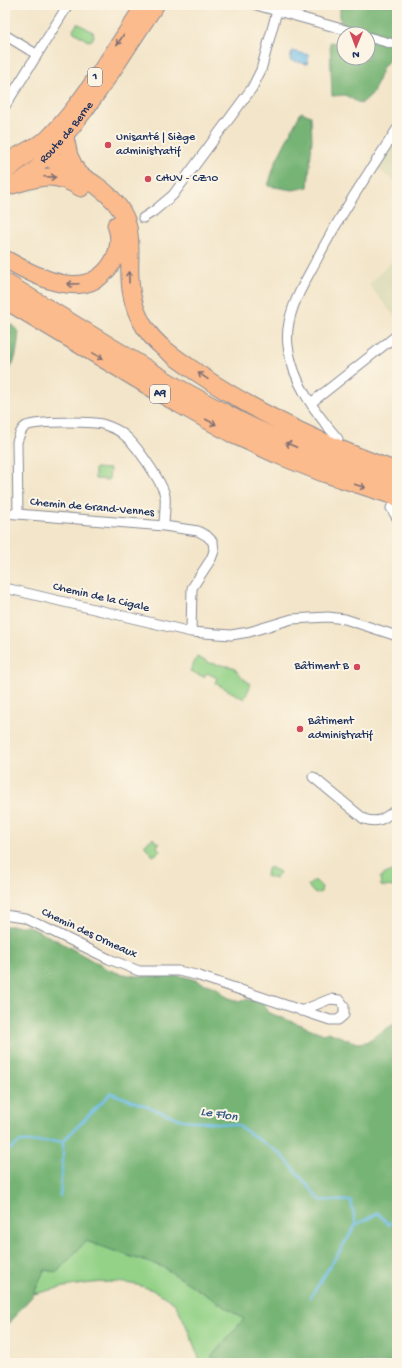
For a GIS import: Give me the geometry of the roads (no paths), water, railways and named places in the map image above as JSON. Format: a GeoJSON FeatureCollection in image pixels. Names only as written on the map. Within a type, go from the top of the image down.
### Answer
{"type":"FeatureCollection","features":[{"type":"Feature","properties":{"kind":"highway"},"geometry":{"type":"LineString","coordinates":[[65,137],[68,156],[78,174]]}},
{"type":"Feature","properties":{"kind":"highway"},"geometry":{"type":"LineString","coordinates":[[5,163],[41,150],[96,185],[118,206],[124,216],[130,236],[129,278],[133,301],[145,328],[158,343],[214,384],[276,420],[332,446],[397,470]]}},
{"type":"Feature","properties":{"kind":"highway"},"geometry":{"type":"LineString","coordinates":[[5,259],[44,279],[61,284],[78,285],[92,281],[107,270],[115,259],[119,246],[117,227],[108,210],[96,198],[76,184],[60,178],[45,176],[8,183]]}},
{"type":"Feature","properties":{"kind":"highway","name":"A9"},"geometry":{"type":"LineString","coordinates":[[5,282],[177,387],[242,422],[284,442],[320,456],[397,482]]}},
{"type":"Feature","properties":{"kind":"highway","name":"A9"},"geometry":{"type":"LineString","coordinates":[[5,300],[191,412],[257,445],[394,503]]}},
{"type":"Feature","properties":{"kind":"highway"},"geometry":{"type":"LineString","coordinates":[[5,311],[71,340]]}},
{"type":"Feature","properties":{"kind":"main road","name":"Route de Berne"},"geometry":{"type":"LineString","coordinates":[[8,183],[32,171],[41,150],[89,86],[143,5]]}},
{"type":"Feature","properties":{"kind":"main road","name":"Route de Berne"},"geometry":{"type":"LineString","coordinates":[[41,150],[65,137],[99,92],[157,5]]}},
{"type":"Feature","properties":{"kind":"street"},"geometry":{"type":"LineString","coordinates":[[5,106],[36,54],[68,5]]}},
{"type":"Feature","properties":{"kind":"street"},"geometry":{"type":"LineString","coordinates":[[256,5],[336,27]]}},
{"type":"Feature","properties":{"kind":"street"},"geometry":{"type":"LineString","coordinates":[[143,218],[173,195],[252,88],[261,70],[277,11]]}},
{"type":"Feature","properties":{"kind":"street"},"geometry":{"type":"LineString","coordinates":[[5,35],[36,54]]}},
{"type":"Feature","properties":{"kind":"street"},"geometry":{"type":"LineString","coordinates":[[376,38],[397,45]]}},
{"type":"Feature","properties":{"kind":"street"},"geometry":{"type":"LineString","coordinates":[[338,439],[310,403],[299,383],[290,357],[288,344],[292,311],[298,294],[343,211],[397,129]]}},
{"type":"Feature","properties":{"kind":"street"},"geometry":{"type":"LineString","coordinates":[[310,403],[397,335]]}},
{"type":"Feature","properties":{"kind":"street","name":"Chemin de Grand-Vennes"},"geometry":{"type":"LineString","coordinates":[[18,514],[17,442],[19,434],[25,427],[34,424],[87,422],[105,425],[124,434],[134,445],[163,488],[165,497],[164,526]]}},
{"type":"Feature","properties":{"kind":"street"},"geometry":{"type":"LineString","coordinates":[[394,503],[397,518]]}},
{"type":"Feature","properties":{"kind":"street","name":"Chemin de Grand-Vennes"},"geometry":{"type":"LineString","coordinates":[[5,514],[164,526],[198,531],[207,536],[213,542],[214,551],[211,559],[192,588],[191,632]]}},
{"type":"Feature","properties":{"kind":"street","name":"Chemin de la Cigale"},"geometry":{"type":"LineString","coordinates":[[5,588],[191,632],[230,635],[250,632],[292,619],[328,618],[345,619],[397,636]]}},
{"type":"Feature","properties":{"kind":"street"},"geometry":{"type":"LineString","coordinates":[[313,777],[364,819],[373,822],[380,821],[397,809]]}},
{"type":"Feature","properties":{"kind":"street","name":"Chemin des Ormeaux"},"geometry":{"type":"LineString","coordinates":[[5,915],[25,918],[108,959],[139,970],[178,972],[196,975],[301,1012]]}},
{"type":"Feature","properties":{"kind":"water"},"geometry":{"type":"Polygon","coordinates":[[[292,51],[309,55],[307,64],[290,60],[292,51]]]}},
{"type":"Feature","properties":{"kind":"waterway","name":"Le Flon"},"geometry":{"type":"LineString","coordinates":[[5,1153],[20,1142],[63,1141],[111,1093],[183,1120],[237,1125],[282,1155],[320,1200],[351,1201],[356,1225],[378,1213],[389,1225],[397,1214]]}},
{"type":"Feature","properties":{"kind":"waterway"},"geometry":{"type":"LineString","coordinates":[[60,1196],[63,1141]]}},
{"type":"Feature","properties":{"kind":"waterway"},"geometry":{"type":"LineString","coordinates":[[310,1298],[356,1225]]}},
{"type":"Feature","properties":{"kind":"place","name":"Unisanté | Siège administratif"},"geometry":{"type":"Point","coordinates":[108,145]}},
{"type":"Feature","properties":{"kind":"place","name":"CHUV - CZ10"},"geometry":{"type":"Point","coordinates":[148,179]}},
{"type":"Feature","properties":{"kind":"place","name":"Bâtiment B"},"geometry":{"type":"Point","coordinates":[357,667]}},
{"type":"Feature","properties":{"kind":"place","name":"Bâtiment administratif"},"geometry":{"type":"Point","coordinates":[300,729]}}]}
